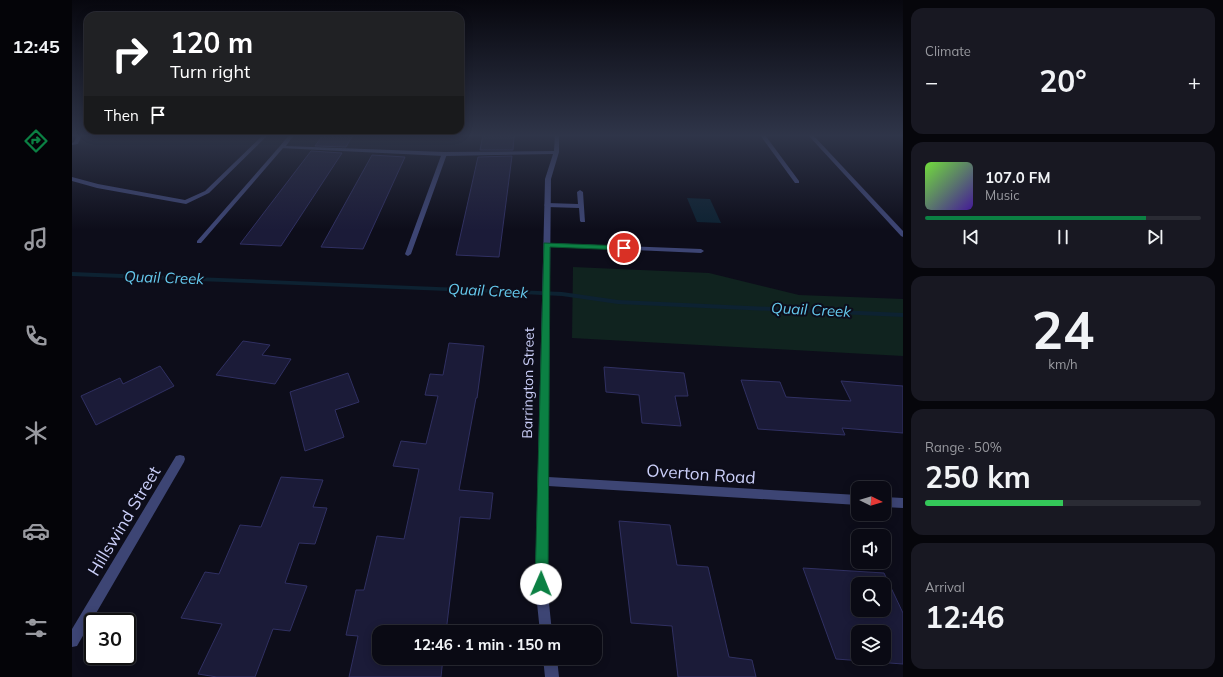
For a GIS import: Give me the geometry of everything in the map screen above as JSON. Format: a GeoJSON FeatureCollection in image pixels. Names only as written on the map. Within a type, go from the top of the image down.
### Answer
{"type":"FeatureCollection","features":[{"type":"Feature","properties":{"kind":"street"},"geometry":{"type":"LineString","coordinates":[[72,178],[97,186],[186,202],[207,192],[233,167]]}},
{"type":"Feature","properties":{"kind":"street"},"geometry":{"type":"LineString","coordinates":[[199,242],[265,167]]}},
{"type":"Feature","properties":{"kind":"street"},"geometry":{"type":"LineString","coordinates":[[408,254],[439,167]]}},
{"type":"Feature","properties":{"kind":"street","name":"Barrington Street"},"geometry":{"type":"LineString","coordinates":[[545,625],[541,584],[542,481],[547,205],[548,179],[552,167]]}},
{"type":"Feature","properties":{"kind":"street"},"geometry":{"type":"LineString","coordinates":[[786,167],[798,182]]}},
{"type":"Feature","properties":{"kind":"street"},"geometry":{"type":"LineString","coordinates":[[839,167],[903,235]]}},
{"type":"Feature","properties":{"kind":"street"},"geometry":{"type":"LineString","coordinates":[[580,192],[583,222]]}},
{"type":"Feature","properties":{"kind":"street"},"geometry":{"type":"LineString","coordinates":[[547,205],[581,206]]}},
{"type":"Feature","properties":{"kind":"street"},"geometry":{"type":"LineString","coordinates":[[547,245],[701,251]]}},
{"type":"Feature","properties":{"kind":"street","name":"Hillswind Street"},"geometry":{"type":"LineString","coordinates":[[72,641],[180,459]]}},
{"type":"Feature","properties":{"kind":"street","name":"Overton Road"},"geometry":{"type":"LineString","coordinates":[[542,481],[851,500]]}},
{"type":"Feature","properties":{"kind":"street"},"geometry":{"type":"LineString","coordinates":[[891,502],[903,503]]}},
{"type":"Feature","properties":{"kind":"street"},"geometry":{"type":"LineString","coordinates":[[551,665],[552,677]]}},
{"type":"Feature","properties":{"kind":"green space"},"geometry":{"type":"Polygon","coordinates":[[[573,267],[709,273],[799,295],[903,299],[903,356],[572,338],[573,267]]]}},
{"type":"Feature","properties":{"kind":"water"},"geometry":{"type":"Polygon","coordinates":[[[687,198],[710,199],[721,223],[697,222],[687,198]]]}},
{"type":"Feature","properties":{"kind":"building"},"geometry":{"type":"Polygon","coordinates":[[[299,167],[333,167],[281,246],[240,244],[299,167]]]}},
{"type":"Feature","properties":{"kind":"building"},"geometry":{"type":"Polygon","coordinates":[[[366,167],[401,167],[363,249],[321,247],[366,167]]]}},
{"type":"Feature","properties":{"kind":"building"},"geometry":{"type":"Polygon","coordinates":[[[476,167],[511,167],[499,257],[456,255],[476,167]]]}},
{"type":"Feature","properties":{"kind":"building"},"geometry":{"type":"Polygon","coordinates":[[[243,341],[270,345],[262,355],[291,359],[275,384],[216,375],[243,341]]]}},
{"type":"Feature","properties":{"kind":"building"},"geometry":{"type":"Polygon","coordinates":[[[449,343],[484,346],[477,398],[459,490],[493,493],[490,519],[460,517],[447,625],[372,625],[372,665],[442,665],[441,677],[349,677],[358,636],[346,635],[356,590],[364,590],[377,536],[404,539],[419,469],[393,466],[401,441],[426,444],[438,396],[425,395],[430,374],[443,375],[449,343]]]}},
{"type":"Feature","properties":{"kind":"building"},"geometry":{"type":"Polygon","coordinates":[[[160,366],[174,386],[96,425],[81,396],[120,378],[123,384],[160,366]]]}},
{"type":"Feature","properties":{"kind":"building"},"geometry":{"type":"Polygon","coordinates":[[[604,367],[684,373],[688,396],[675,396],[681,426],[642,423],[639,395],[606,392],[604,367]]]}},
{"type":"Feature","properties":{"kind":"building"},"geometry":{"type":"Polygon","coordinates":[[[348,373],[359,402],[335,410],[344,437],[305,451],[290,392],[348,373]]]}},
{"type":"Feature","properties":{"kind":"building"},"geometry":{"type":"Polygon","coordinates":[[[741,380],[780,382],[786,397],[851,401],[841,381],[903,386],[903,433],[842,428],[845,435],[758,429],[741,380]]]}},
{"type":"Feature","properties":{"kind":"building"},"geometry":{"type":"Polygon","coordinates":[[[281,477],[323,480],[313,507],[327,508],[315,544],[299,543],[285,583],[307,586],[290,631],[273,629],[255,677],[217,677],[198,674],[222,624],[181,618],[205,572],[219,574],[240,525],[261,527],[281,477]]]}},
{"type":"Feature","properties":{"kind":"building"},"geometry":{"type":"Polygon","coordinates":[[[619,521],[670,525],[677,565],[708,567],[729,657],[752,660],[756,677],[678,677],[672,626],[631,623],[619,521]]]}},
{"type":"Feature","properties":{"kind":"building"},"geometry":{"type":"Polygon","coordinates":[[[803,568],[884,573],[886,577],[851,577],[851,617],[891,617],[891,588],[903,613],[903,664],[891,663],[891,625],[851,625],[851,660],[836,659],[803,568]]]}},
{"type":"Feature","properties":{"kind":"waterway","name":"Quail Creek"},"geometry":{"type":"LineString","coordinates":[[72,274],[523,292],[562,294],[618,302],[903,315]]}},
{"type":"Feature","properties":{"kind":"route"},"geometry":{"type":"LineString","coordinates":[[541,584],[544,340],[547,245],[624,248]]}}]}
